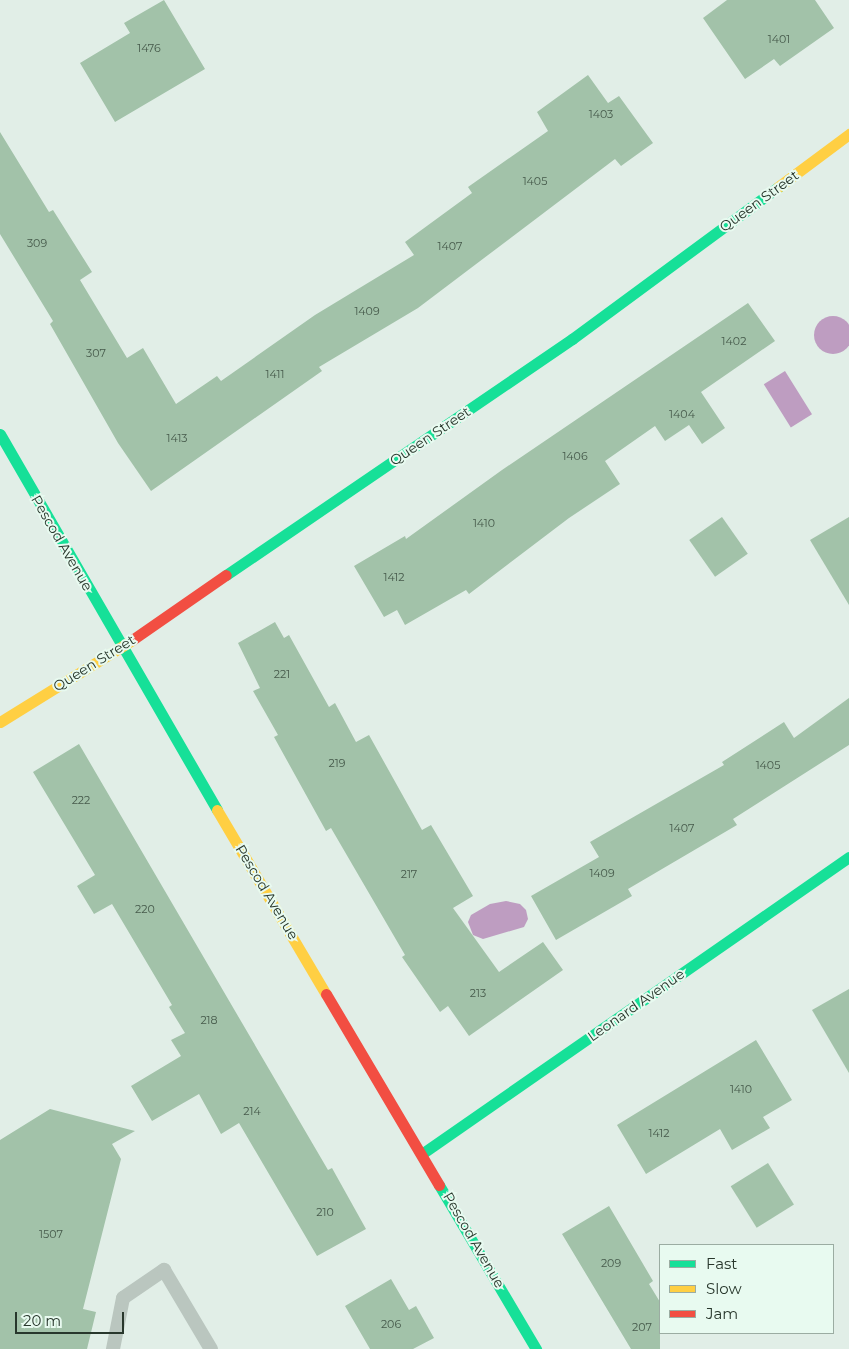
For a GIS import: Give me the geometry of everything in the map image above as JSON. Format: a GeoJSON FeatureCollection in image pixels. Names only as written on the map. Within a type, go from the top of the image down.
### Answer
{"type":"FeatureCollection","features":[{"type":"Feature","properties":{"kind":"street","name":"Queen Street"},"geometry":{"type":"LineString","coordinates":[[0,722],[121,647],[572,339],[849,134]]}},
{"type":"Feature","properties":{"kind":"street","name":"Pescod Avenue"},"geometry":{"type":"LineString","coordinates":[[0,434],[121,647],[423,1153],[536,1349]]}},
{"type":"Feature","properties":{"kind":"street","name":"Leonard Avenue"},"geometry":{"type":"LineString","coordinates":[[423,1153],[849,857]]}},
{"type":"Feature","properties":{"kind":"lane"},"geometry":{"type":"LineString","coordinates":[[113,1349],[123,1298],[164,1270],[211,1349]]}},
{"type":"Feature","properties":{"kind":"shaded area"},"geometry":{"type":"Polygon","coordinates":[[[833,316],[846,322],[850,328],[850,342],[846,348],[833,354],[820,348],[814,335],[820,322],[833,316]]]}},
{"type":"Feature","properties":{"kind":"shaded area"},"geometry":{"type":"Polygon","coordinates":[[[785,371],[812,414],[791,427],[764,384],[785,371]]]}},
{"type":"Feature","properties":{"kind":"shaded area"},"geometry":{"type":"Polygon","coordinates":[[[506,901],[520,904],[526,910],[528,919],[524,927],[483,939],[473,935],[468,922],[471,915],[490,904],[506,901]]]}},
{"type":"Feature","properties":{"kind":"building"},"geometry":{"type":"Polygon","coordinates":[[[164,0],[205,69],[115,122],[80,63],[130,33],[124,23],[164,0]]]}},
{"type":"Feature","properties":{"kind":"building"},"geometry":{"type":"Polygon","coordinates":[[[727,0],[815,0],[834,28],[780,66],[774,59],[745,79],[703,18],[727,0]]]}},
{"type":"Feature","properties":{"kind":"building"},"geometry":{"type":"Polygon","coordinates":[[[588,75],[608,103],[619,96],[653,143],[621,166],[615,159],[418,308],[319,367],[322,371],[151,491],[118,443],[50,324],[53,321],[0,234],[0,132],[49,212],[53,210],[92,272],[80,280],[127,358],[143,348],[176,404],[217,376],[221,381],[315,315],[414,255],[405,242],[472,193],[468,187],[548,131],[537,112],[588,75]]]}},
{"type":"Feature","properties":{"kind":"building"},"geometry":{"type":"Polygon","coordinates":[[[748,303],[775,341],[701,392],[725,428],[702,444],[689,425],[665,441],[655,426],[605,461],[620,484],[569,518],[469,594],[466,590],[405,625],[397,610],[384,617],[354,566],[405,536],[406,539],[502,470],[748,303]]]}},
{"type":"Feature","properties":{"kind":"building"},"geometry":{"type":"Polygon","coordinates":[[[722,517],[748,554],[715,577],[689,540],[722,517]]]}},
{"type":"Feature","properties":{"kind":"building"},"geometry":{"type":"Polygon","coordinates":[[[849,517],[849,605],[810,540],[849,517]]]}},
{"type":"Feature","properties":{"kind":"building"},"geometry":{"type":"Polygon","coordinates":[[[275,622],[284,638],[289,635],[329,707],[335,703],[356,742],[369,735],[422,830],[431,825],[473,896],[453,908],[499,972],[543,942],[563,970],[469,1036],[448,1006],[440,1012],[402,957],[405,955],[331,828],[326,831],[274,737],[278,735],[253,691],[260,688],[238,643],[275,622]]]}},
{"type":"Feature","properties":{"kind":"building"},"geometry":{"type":"Polygon","coordinates":[[[849,698],[849,745],[733,819],[737,825],[628,889],[632,896],[556,940],[531,896],[599,857],[590,842],[724,765],[722,762],[784,722],[794,738],[849,698]]]}},
{"type":"Feature","properties":{"kind":"building"},"geometry":{"type":"Polygon","coordinates":[[[79,744],[328,1170],[332,1168],[366,1229],[317,1256],[239,1123],[221,1134],[199,1094],[152,1121],[131,1086],[181,1056],[171,1040],[185,1033],[169,1007],[172,1005],[112,904],[94,914],[77,886],[95,875],[33,772],[79,744]]]}},
{"type":"Feature","properties":{"kind":"building"},"geometry":{"type":"Polygon","coordinates":[[[849,989],[849,1073],[812,1010],[849,989]]]}},
{"type":"Feature","properties":{"kind":"building"},"geometry":{"type":"Polygon","coordinates":[[[756,1040],[792,1100],[763,1117],[770,1128],[732,1150],[720,1129],[646,1174],[617,1125],[756,1040]]]}},
{"type":"Feature","properties":{"kind":"building"},"geometry":{"type":"Polygon","coordinates":[[[50,1109],[135,1131],[112,1144],[121,1159],[83,1309],[96,1312],[87,1349],[0,1349],[0,1140],[50,1109]]]}},
{"type":"Feature","properties":{"kind":"building"},"geometry":{"type":"Polygon","coordinates":[[[768,1163],[794,1205],[757,1228],[731,1186],[768,1163]]]}},
{"type":"Feature","properties":{"kind":"building"},"geometry":{"type":"Polygon","coordinates":[[[609,1206],[653,1281],[649,1284],[659,1300],[660,1349],[631,1349],[562,1234],[609,1206]]]}},
{"type":"Feature","properties":{"kind":"building"},"geometry":{"type":"Polygon","coordinates":[[[391,1279],[409,1310],[416,1306],[434,1338],[413,1349],[370,1349],[345,1306],[391,1279]]]}},
{"type":"Feature","properties":{"kind":"traffic: fast"},"geometry":{"type":"LineString","coordinates":[[226,575],[572,339],[778,187]]}},
{"type":"Feature","properties":{"kind":"traffic: fast"},"geometry":{"type":"LineString","coordinates":[[0,434],[217,810]]}},
{"type":"Feature","properties":{"kind":"traffic: fast"},"geometry":{"type":"LineString","coordinates":[[423,1153],[849,857]]}},
{"type":"Feature","properties":{"kind":"traffic: fast"},"geometry":{"type":"LineString","coordinates":[[439,1185],[536,1349]]}},
{"type":"Feature","properties":{"kind":"traffic: slow"},"geometry":{"type":"LineString","coordinates":[[778,187],[849,134]]}},
{"type":"Feature","properties":{"kind":"traffic: slow"},"geometry":{"type":"LineString","coordinates":[[0,722],[132,640]]}},
{"type":"Feature","properties":{"kind":"traffic: slow"},"geometry":{"type":"LineString","coordinates":[[217,810],[326,994]]}},
{"type":"Feature","properties":{"kind":"traffic: jam"},"geometry":{"type":"LineString","coordinates":[[132,640],[226,575]]}},
{"type":"Feature","properties":{"kind":"traffic: jam"},"geometry":{"type":"LineString","coordinates":[[326,994],[439,1185]]}}]}
